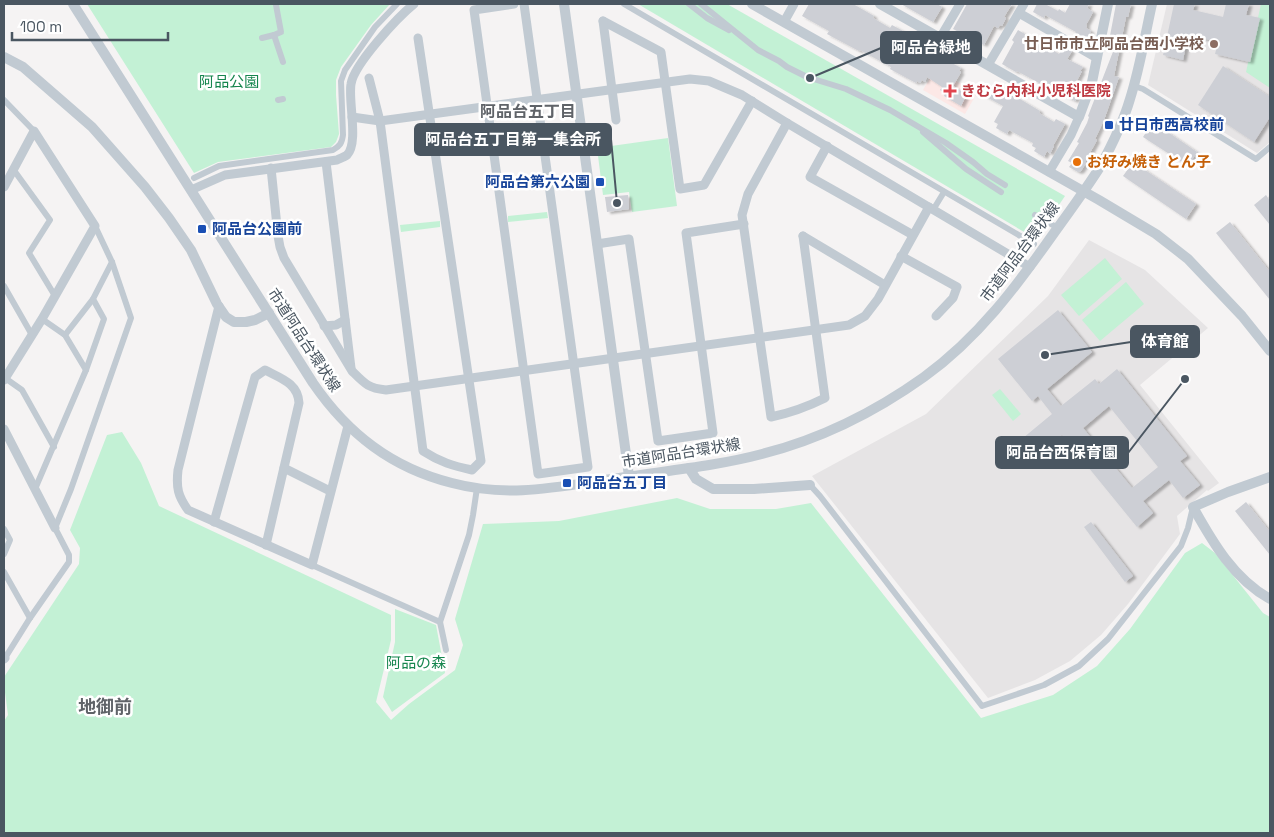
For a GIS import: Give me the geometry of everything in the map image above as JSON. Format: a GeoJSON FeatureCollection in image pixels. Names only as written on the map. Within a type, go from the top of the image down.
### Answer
{"type":"FeatureCollection","features":[{"type":"Feature","properties":{"kind":"street","name":"市道阿品台環状線"},"geometry":{"type":"LineString","coordinates":[[73,4],[269,314],[323,398],[335,413],[376,450],[409,468],[443,481],[502,491],[528,490],[689,468],[762,454],[791,446],[841,426],[875,409],[926,376],[972,336],[1013,290],[1100,167],[1122,122],[1134,86],[1152,4]]}},
{"type":"Feature","properties":{"kind":"street"},"geometry":{"type":"LineString","coordinates":[[194,178],[219,166],[333,150],[339,147],[343,135],[341,81],[345,70],[375,27],[397,4]]}},
{"type":"Feature","properties":{"kind":"street"},"geometry":{"type":"LineString","coordinates":[[191,190],[225,175],[326,162],[347,155],[353,136],[351,83],[354,74],[384,34],[414,4]]}},
{"type":"Feature","properties":{"kind":"street"},"geometry":{"type":"LineString","coordinates":[[514,4],[474,10],[538,474],[588,467],[524,4]]}},
{"type":"Feature","properties":{"kind":"street"},"geometry":{"type":"LineString","coordinates":[[564,4],[629,476]]}},
{"type":"Feature","properties":{"kind":"street"},"geometry":{"type":"LineString","coordinates":[[624,4],[1034,244]]}},
{"type":"Feature","properties":{"kind":"street"},"geometry":{"type":"LineString","coordinates":[[688,4],[706,18],[740,35]]}},
{"type":"Feature","properties":{"kind":"street"},"geometry":{"type":"LineString","coordinates":[[701,4],[758,50],[779,61],[787,68],[807,77],[846,89],[907,119],[946,143],[1005,185]]}},
{"type":"Feature","properties":{"kind":"street"},"geometry":{"type":"LineString","coordinates":[[752,4],[1156,234],[1188,259],[1242,316],[1270,351]]}},
{"type":"Feature","properties":{"kind":"street"},"geometry":{"type":"LineString","coordinates":[[784,22],[794,4]]}},
{"type":"Feature","properties":{"kind":"street"},"geometry":{"type":"LineString","coordinates":[[880,4],[892,7],[940,38],[1079,118]]}},
{"type":"Feature","properties":{"kind":"street"},"geometry":{"type":"LineString","coordinates":[[940,38],[960,4]]}},
{"type":"Feature","properties":{"kind":"street"},"geometry":{"type":"LineString","coordinates":[[988,66],[1024,4]]}},
{"type":"Feature","properties":{"kind":"street"},"geometry":{"type":"LineString","coordinates":[[1049,172],[1071,135],[1088,93],[1108,4]]}},
{"type":"Feature","properties":{"kind":"street"},"geometry":{"type":"LineString","coordinates":[[262,38],[281,32],[276,5]]}},
{"type":"Feature","properties":{"kind":"street"},"geometry":{"type":"LineString","coordinates":[[1019,12],[1097,58]]}},
{"type":"Feature","properties":{"kind":"street"},"geometry":{"type":"LineString","coordinates":[[616,120],[603,21],[661,52],[680,189],[704,185],[752,101]]}},
{"type":"Feature","properties":{"kind":"street"},"geometry":{"type":"LineString","coordinates":[[274,35],[283,62]]}},
{"type":"Feature","properties":{"kind":"street"},"geometry":{"type":"LineString","coordinates":[[369,78],[380,121],[423,452],[452,466],[472,470],[481,461],[418,38]]}},
{"type":"Feature","properties":{"kind":"street"},"geometry":{"type":"LineString","coordinates":[[4,57],[23,67],[92,127],[145,187],[191,250],[226,318],[234,322],[246,322],[269,314]]}},
{"type":"Feature","properties":{"kind":"street"},"geometry":{"type":"LineString","coordinates":[[352,117],[380,121],[690,79],[709,81],[742,95],[1030,267]]}},
{"type":"Feature","properties":{"kind":"street"},"geometry":{"type":"LineString","coordinates":[[1134,86],[1143,89],[1256,158],[1270,147]]}},
{"type":"Feature","properties":{"kind":"street"},"geometry":{"type":"LineString","coordinates":[[4,100],[34,131],[95,226],[112,262],[131,318],[72,489],[55,528]]}},
{"type":"Feature","properties":{"kind":"street"},"geometry":{"type":"LineString","coordinates":[[907,119],[966,169],[1001,192]]}},
{"type":"Feature","properties":{"kind":"street"},"geometry":{"type":"LineString","coordinates":[[787,123],[748,194],[742,215],[771,417],[806,408],[825,398],[803,236],[886,285]]}},
{"type":"Feature","properties":{"kind":"street"},"geometry":{"type":"LineString","coordinates":[[4,187],[34,131]]}},
{"type":"Feature","properties":{"kind":"street"},"geometry":{"type":"LineString","coordinates":[[827,146],[810,177],[913,235]]}},
{"type":"Feature","properties":{"kind":"street"},"geometry":{"type":"LineString","coordinates":[[326,162],[352,371]]}},
{"type":"Feature","properties":{"kind":"street"},"geometry":{"type":"LineString","coordinates":[[271,168],[278,236],[284,258],[352,371],[365,384],[375,389],[386,390],[849,325],[866,316],[878,299],[913,235],[944,192]]}},
{"type":"Feature","properties":{"kind":"street"},"geometry":{"type":"LineString","coordinates":[[13,169],[50,220],[29,254],[55,296]]}},
{"type":"Feature","properties":{"kind":"street"},"geometry":{"type":"LineString","coordinates":[[1035,214],[1058,228]]}},
{"type":"Feature","properties":{"kind":"street"},"geometry":{"type":"LineString","coordinates":[[597,244],[628,239],[658,441],[714,433],[686,233],[744,224]]}},
{"type":"Feature","properties":{"kind":"street"},"geometry":{"type":"LineString","coordinates":[[54,448],[22,390],[5,379],[95,226]]}},
{"type":"Feature","properties":{"kind":"street"},"geometry":{"type":"LineString","coordinates":[[902,256],[957,287],[953,298],[936,316]]}},
{"type":"Feature","properties":{"kind":"street"},"geometry":{"type":"LineString","coordinates":[[65,335],[93,299],[112,262]]}},
{"type":"Feature","properties":{"kind":"street"},"geometry":{"type":"LineString","coordinates":[[4,286],[32,335]]}},
{"type":"Feature","properties":{"kind":"street"},"geometry":{"type":"LineString","coordinates":[[35,489],[86,370],[104,319],[93,299]]}},
{"type":"Feature","properties":{"kind":"street"},"geometry":{"type":"LineString","coordinates":[[219,306],[178,470],[176,482],[182,502],[188,510],[440,622]]}},
{"type":"Feature","properties":{"kind":"street"},"geometry":{"type":"LineString","coordinates":[[42,319],[65,335],[86,370]]}},
{"type":"Feature","properties":{"kind":"street"},"geometry":{"type":"LineString","coordinates":[[324,326],[336,325],[346,320]]}},
{"type":"Feature","properties":{"kind":"street"},"geometry":{"type":"LineString","coordinates":[[214,522],[255,377],[265,370],[293,386],[299,397],[266,545]]}},
{"type":"Feature","properties":{"kind":"street"},"geometry":{"type":"LineString","coordinates":[[312,565],[348,426]]}},
{"type":"Feature","properties":{"kind":"street"},"geometry":{"type":"LineString","coordinates":[[4,429],[69,555],[69,562],[4,658]]}},
{"type":"Feature","properties":{"kind":"street"},"geometry":{"type":"LineString","coordinates":[[284,468],[330,491]]}},
{"type":"Feature","properties":{"kind":"street"},"geometry":{"type":"LineString","coordinates":[[689,468],[696,479],[713,489],[754,489],[810,485],[982,706],[1044,684],[1079,666],[1108,639],[1181,546],[1193,507]]}},
{"type":"Feature","properties":{"kind":"street"},"geometry":{"type":"LineString","coordinates":[[1193,507],[1270,477]]}},
{"type":"Feature","properties":{"kind":"street"},"geometry":{"type":"LineString","coordinates":[[446,650],[440,622],[469,535],[477,488]]}},
{"type":"Feature","properties":{"kind":"street"},"geometry":{"type":"LineString","coordinates":[[1193,507],[1212,541],[1236,572],[1251,586],[1270,599]]}},
{"type":"Feature","properties":{"kind":"street"},"geometry":{"type":"LineString","coordinates":[[4,529],[10,540],[4,554]]}},
{"type":"Feature","properties":{"kind":"street"},"geometry":{"type":"LineString","coordinates":[[4,572],[30,618]]}},
{"type":"Feature","properties":{"kind":"shaded area","name":"廿日市市立阿品台西小学校"},"geometry":{"type":"Polygon","coordinates":[[[1167,4],[1270,4],[1270,142],[1257,153],[1148,85],[1167,4]]]}},
{"type":"Feature","properties":{"kind":"shaded area","name":"きむら内科小児科医院"},"geometry":{"type":"Polygon","coordinates":[[[935,69],[977,93],[965,114],[923,90],[935,69]]]}},
{"type":"Feature","properties":{"kind":"shaded area"},"geometry":{"type":"Polygon","coordinates":[[[1089,240],[1145,270],[1208,328],[1140,385],[1219,483],[1207,490],[1177,516],[1180,534],[1128,604],[1101,635],[1070,661],[1035,680],[988,698],[812,476],[926,414],[1048,296],[1089,240]]]}},
{"type":"Feature","properties":{"kind":"green space","name":"阿品公園"},"geometry":{"type":"Polygon","coordinates":[[[87,4],[390,4],[371,25],[341,67],[336,80],[339,134],[336,142],[331,147],[218,162],[194,173],[87,4]]]}},
{"type":"Feature","properties":{"kind":"green space"},"geometry":{"type":"Polygon","coordinates":[[[638,4],[727,4],[1065,196],[1036,239],[638,4]]]}},
{"type":"Feature","properties":{"kind":"green space"},"geometry":{"type":"Polygon","coordinates":[[[1261,4],[1270,4],[1270,88],[1246,72],[1261,4]]]}},
{"type":"Feature","properties":{"kind":"green space"},"geometry":{"type":"Polygon","coordinates":[[[668,138],[677,206],[632,212],[629,192],[603,195],[597,148],[668,138]]]}},
{"type":"Feature","properties":{"kind":"green space"},"geometry":{"type":"Polygon","coordinates":[[[547,212],[548,218],[508,222],[508,216],[547,212]]]}},
{"type":"Feature","properties":{"kind":"green space"},"geometry":{"type":"Polygon","coordinates":[[[440,221],[440,227],[401,232],[400,225],[440,221]]]}},
{"type":"Feature","properties":{"kind":"green space"},"geometry":{"type":"Polygon","coordinates":[[[1105,258],[1122,279],[1079,316],[1061,295],[1105,258]]]}},
{"type":"Feature","properties":{"kind":"green space"},"geometry":{"type":"Polygon","coordinates":[[[1126,282],[1144,304],[1100,341],[1082,320],[1126,282]]]}},
{"type":"Feature","properties":{"kind":"green space"},"geometry":{"type":"Polygon","coordinates":[[[1000,389],[1021,414],[1013,421],[992,395],[1000,389]]]}},
{"type":"Feature","properties":{"kind":"green space"},"geometry":{"type":"Polygon","coordinates":[[[122,432],[141,463],[159,506],[391,615],[391,640],[376,702],[391,720],[409,704],[455,670],[463,645],[455,619],[483,524],[559,521],[677,498],[710,509],[776,509],[811,503],[981,718],[1053,695],[1097,666],[1130,629],[1185,553],[1202,543],[1215,553],[1263,613],[1270,617],[1270,833],[4,833],[4,721],[8,715],[4,677],[79,564],[80,548],[70,530],[107,435],[122,432]]]}},
{"type":"Feature","properties":{"kind":"green space","name":"阿品の森"},"geometry":{"type":"Polygon","coordinates":[[[395,609],[436,625],[445,673],[392,712],[383,697],[395,642],[395,609]]]}},
{"type":"Feature","properties":{"kind":"building"},"geometry":{"type":"Polygon","coordinates":[[[809,4],[853,4],[890,28],[892,25],[914,37],[913,40],[961,68],[959,71],[961,72],[953,86],[967,94],[961,106],[944,96],[945,93],[940,90],[942,87],[927,77],[925,82],[922,80],[920,83],[917,81],[916,83],[890,69],[891,67],[827,34],[829,31],[802,16],[809,4]]]}},
{"type":"Feature","properties":{"kind":"building"},"geometry":{"type":"Polygon","coordinates":[[[901,4],[937,4],[942,7],[933,22],[901,4]]]}},
{"type":"Feature","properties":{"kind":"building"},"geometry":{"type":"Polygon","coordinates":[[[967,4],[1012,4],[1004,17],[1006,18],[1002,26],[1000,25],[998,28],[994,26],[984,45],[969,37],[968,40],[953,29],[967,4]]]}},
{"type":"Feature","properties":{"kind":"building"},"geometry":{"type":"Polygon","coordinates":[[[1037,4],[1045,4],[1065,13],[1070,4],[1089,4],[1087,8],[1093,12],[1086,25],[1086,28],[1091,31],[1087,39],[1045,15],[1044,18],[1033,12],[1037,4]]]}},
{"type":"Feature","properties":{"kind":"building"},"geometry":{"type":"Polygon","coordinates":[[[1116,4],[1131,4],[1128,17],[1126,17],[1114,76],[1119,77],[1104,120],[1095,139],[1097,140],[1086,163],[1081,171],[1078,172],[1069,167],[1072,163],[1068,161],[1079,143],[1077,142],[1087,123],[1116,44],[1109,41],[1116,4]]]}},
{"type":"Feature","properties":{"kind":"building"},"geometry":{"type":"Polygon","coordinates":[[[1174,4],[1195,4],[1193,10],[1223,17],[1226,4],[1249,4],[1246,15],[1260,18],[1250,62],[1215,54],[1218,42],[1188,35],[1183,60],[1163,55],[1174,4]]]}},
{"type":"Feature","properties":{"kind":"building"},"geometry":{"type":"Polygon","coordinates":[[[1018,30],[1059,54],[1064,46],[1072,51],[1067,59],[1083,67],[1073,88],[1080,92],[1075,101],[1055,91],[1053,94],[1041,84],[1002,64],[1018,30]]]}},
{"type":"Feature","properties":{"kind":"building"},"geometry":{"type":"Polygon","coordinates":[[[1223,66],[1270,97],[1270,117],[1254,142],[1198,105],[1223,66]]]}},
{"type":"Feature","properties":{"kind":"building"},"geometry":{"type":"Polygon","coordinates":[[[984,87],[995,92],[996,89],[1007,95],[1008,92],[1040,111],[1039,113],[1054,122],[1056,119],[1065,124],[1050,154],[1047,151],[1044,157],[1034,151],[1036,148],[1032,146],[1033,143],[1009,130],[1007,134],[996,128],[998,124],[994,122],[1003,106],[981,94],[984,87]]]}},
{"type":"Feature","properties":{"kind":"building"},"geometry":{"type":"Polygon","coordinates":[[[1153,122],[1197,152],[1188,166],[1143,137],[1153,122]]]}},
{"type":"Feature","properties":{"kind":"building"},"geometry":{"type":"Polygon","coordinates":[[[1133,162],[1196,204],[1186,219],[1123,176],[1133,162]]]}},
{"type":"Feature","properties":{"kind":"building"},"geometry":{"type":"Polygon","coordinates":[[[628,195],[629,209],[607,212],[605,197],[628,195]]]}},
{"type":"Feature","properties":{"kind":"building"},"geometry":{"type":"Polygon","coordinates":[[[1266,195],[1270,201],[1270,225],[1254,205],[1266,195]]]}},
{"type":"Feature","properties":{"kind":"building"},"geometry":{"type":"Polygon","coordinates":[[[1230,222],[1270,272],[1270,300],[1216,233],[1230,222]]]}},
{"type":"Feature","properties":{"kind":"building"},"geometry":{"type":"Polygon","coordinates":[[[1058,310],[1092,352],[1047,389],[1061,406],[1095,379],[1099,384],[1117,369],[1187,456],[1180,461],[1200,485],[1183,498],[1169,480],[1143,501],[1153,513],[1137,527],[1062,435],[1037,456],[1033,450],[1022,454],[1021,448],[1026,442],[1023,438],[1052,414],[1038,396],[1032,401],[998,359],[1058,310]],[[1109,406],[1083,428],[1132,488],[1158,467],[1109,406]]]}},
{"type":"Feature","properties":{"kind":"building"},"geometry":{"type":"Polygon","coordinates":[[[1246,502],[1270,532],[1270,555],[1235,511],[1246,502]]]}},
{"type":"Feature","properties":{"kind":"building"},"geometry":{"type":"Polygon","coordinates":[[[1091,522],[1133,576],[1125,582],[1084,527],[1091,522]]]}},
{"type":"Feature","properties":{"kind":"place","name":"廿日市市立阿品台西小学校"},"geometry":{"type":"Point","coordinates":[1214,44]}},
{"type":"Feature","properties":{"kind":"place","name":"阿品台緑地"},"geometry":{"type":"Point","coordinates":[810,78]}},
{"type":"Feature","properties":{"kind":"place","name":"きむら内科小児科医院"},"geometry":{"type":"Point","coordinates":[950,91]}},
{"type":"Feature","properties":{"kind":"place","name":"廿日市西高校前"},"geometry":{"type":"Point","coordinates":[1109,125]}},
{"type":"Feature","properties":{"kind":"place","name":"お好み焼き とん子"},"geometry":{"type":"Point","coordinates":[1077,162]}},
{"type":"Feature","properties":{"kind":"place","name":"阿品台第六公園"},"geometry":{"type":"Point","coordinates":[600,182]}},
{"type":"Feature","properties":{"kind":"place","name":"阿品台五丁目第一集会所"},"geometry":{"type":"Point","coordinates":[617,203]}},
{"type":"Feature","properties":{"kind":"place","name":"阿品台公園前"},"geometry":{"type":"Point","coordinates":[202,229]}},
{"type":"Feature","properties":{"kind":"place","name":"体育館"},"geometry":{"type":"Point","coordinates":[1045,355]}},
{"type":"Feature","properties":{"kind":"place","name":"阿品台西保育園"},"geometry":{"type":"Point","coordinates":[1185,379]}},
{"type":"Feature","properties":{"kind":"place","name":"阿品台五丁目"},"geometry":{"type":"Point","coordinates":[567,483]}},
{"type":"Feature","properties":{"kind":"district","name":"阿品台五丁目"},"geometry":{"type":"Point","coordinates":[528,111]}},
{"type":"Feature","properties":{"kind":"district","name":"地御前"},"geometry":{"type":"Point","coordinates":[105,707]}}]}
